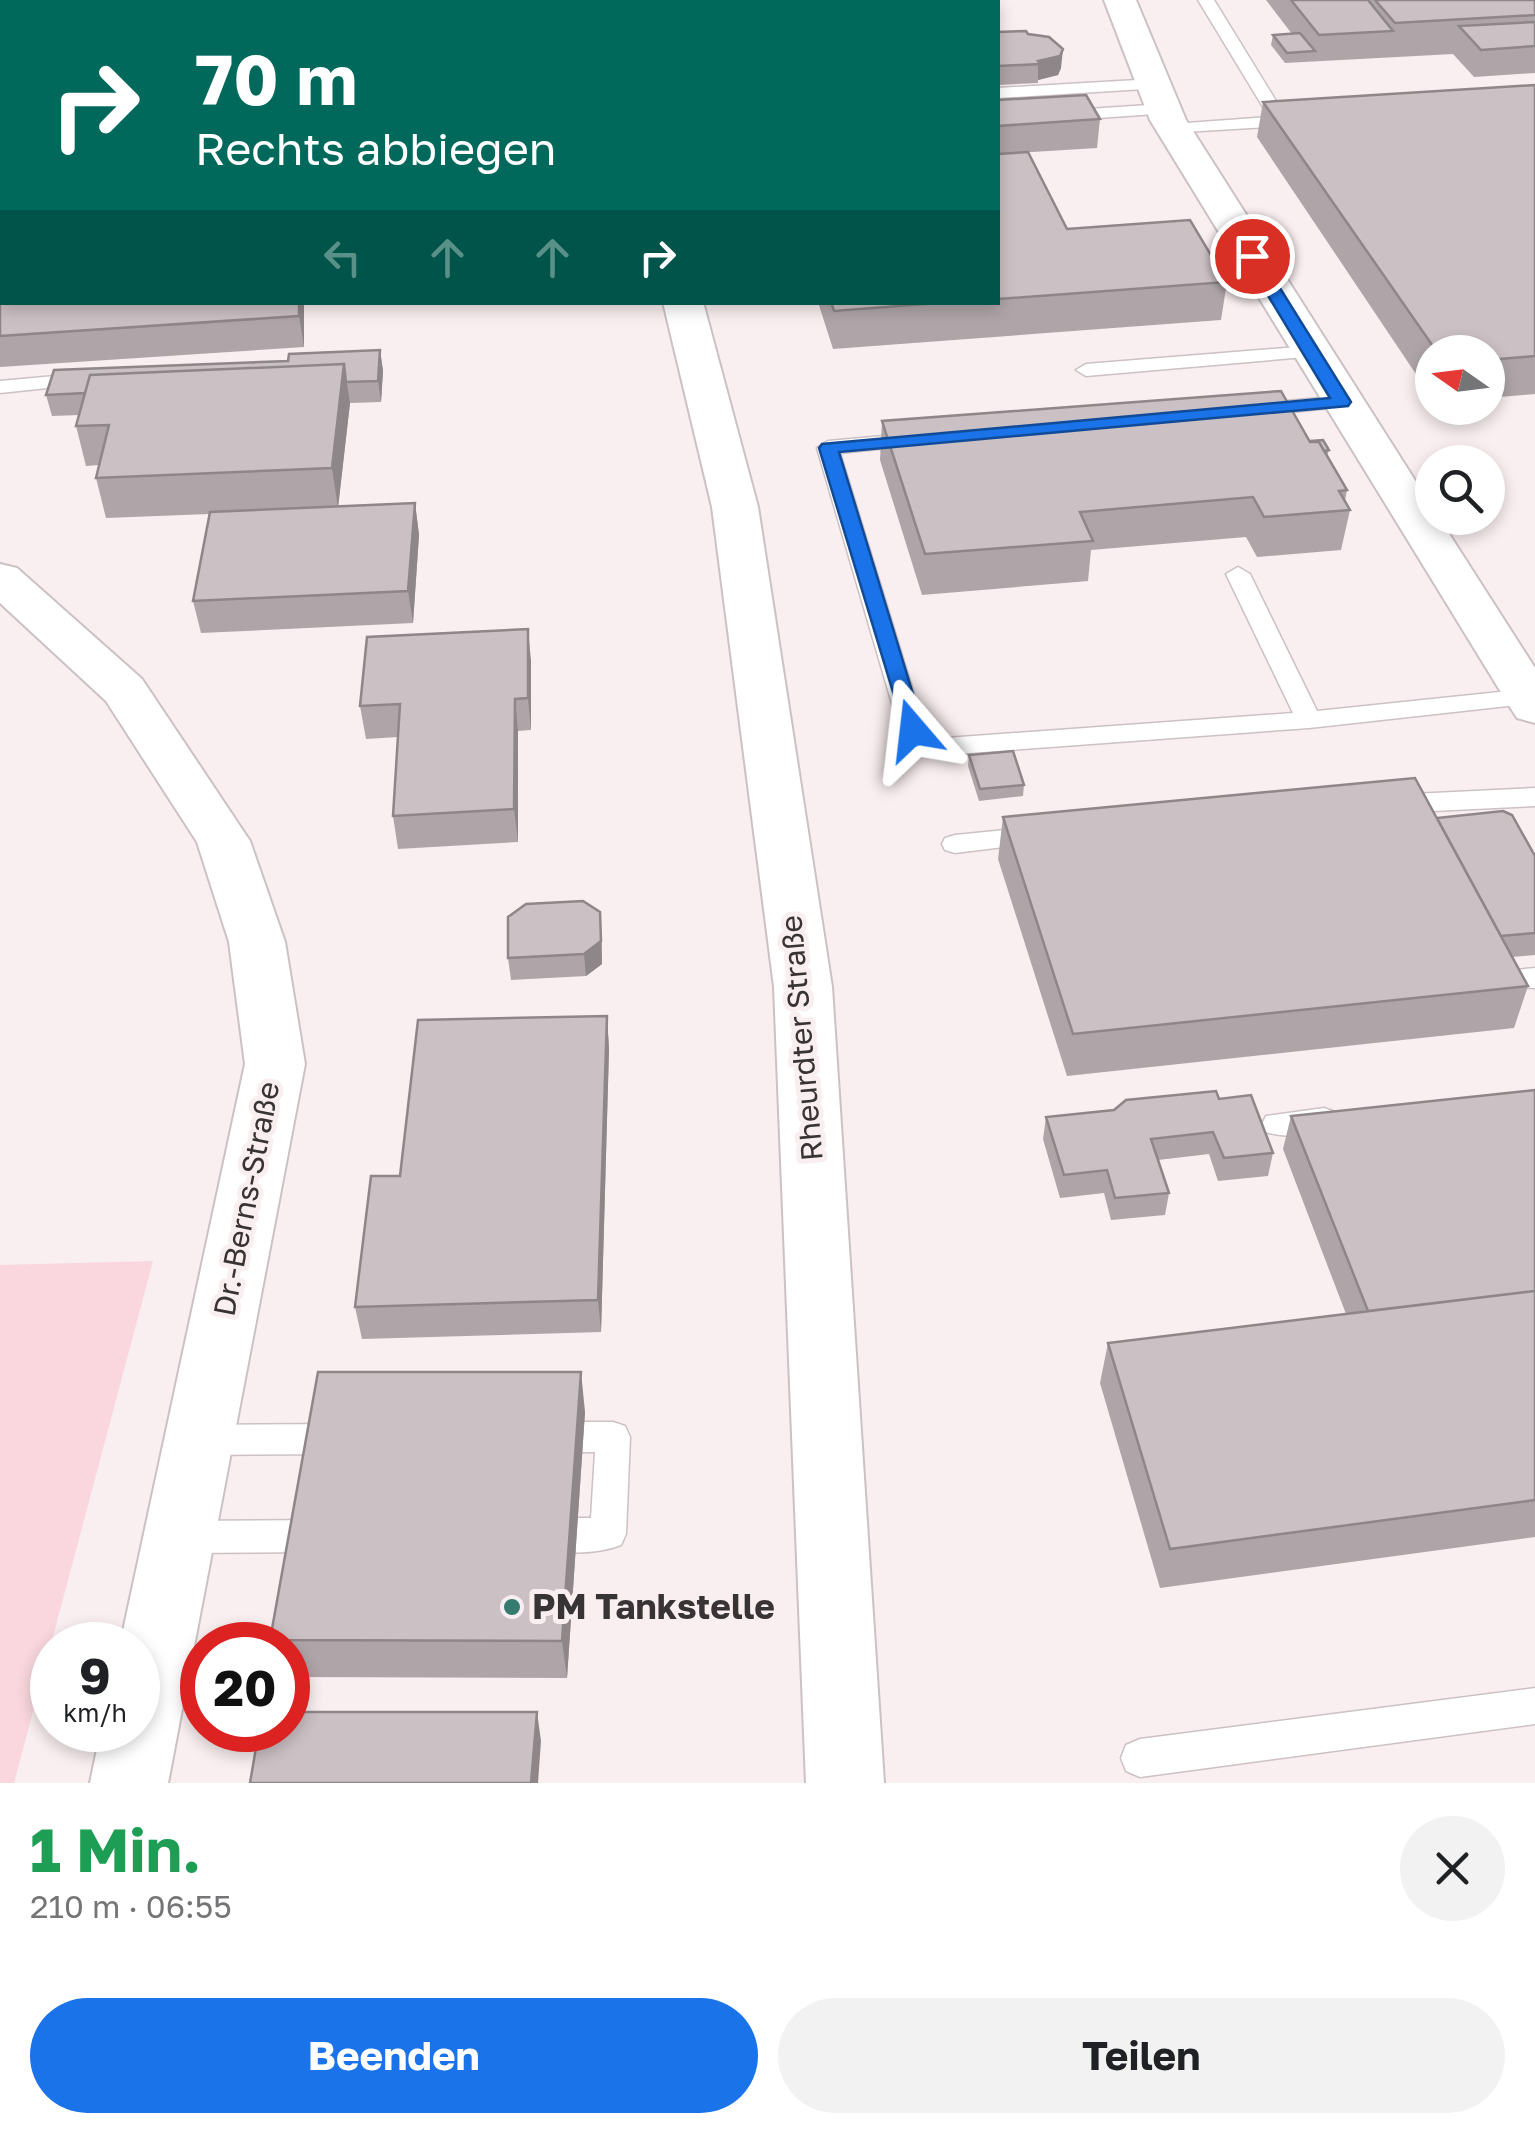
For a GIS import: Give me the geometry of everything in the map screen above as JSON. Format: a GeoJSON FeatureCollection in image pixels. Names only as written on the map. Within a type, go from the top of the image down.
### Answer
{"type":"FeatureCollection","features":[{"type":"Feature","properties":{"kind":"street"},"geometry":{"type":"LineString","coordinates":[[1120,0],[1163,107],[1310,352],[1532,702]]}},
{"type":"Feature","properties":{"kind":"street","name":"Rheurdter Straße"},"geometry":{"type":"LineString","coordinates":[[684,305],[736,507],[804,987],[845,1783]]}},
{"type":"Feature","properties":{"kind":"street","name":"Dr.-Berns-Straße"},"geometry":{"type":"LineString","coordinates":[[0,578],[124,690],[222,841],[258,942],[275,1064],[128,1783]]}},
{"type":"Feature","properties":{"kind":"lane"},"geometry":{"type":"LineString","coordinates":[[1206,0],[1280,122]]}},
{"type":"Feature","properties":{"kind":"lane"},"geometry":{"type":"LineString","coordinates":[[1000,94],[1300,121]]}},
{"type":"Feature","properties":{"kind":"lane"},"geometry":{"type":"LineString","coordinates":[[1000,120],[1163,107]]}},
{"type":"Feature","properties":{"kind":"lane"},"geometry":{"type":"LineString","coordinates":[[1086,370],[1310,352]]}},
{"type":"Feature","properties":{"kind":"lane"},"geometry":{"type":"LineString","coordinates":[[0,387],[112,378]]}},
{"type":"Feature","properties":{"kind":"lane"},"geometry":{"type":"LineString","coordinates":[[1229,412],[1342,402]]}},
{"type":"Feature","properties":{"kind":"lane"},"geometry":{"type":"LineString","coordinates":[[944,437],[828,448],[913,730],[942,748],[1532,702]]}},
{"type":"Feature","properties":{"kind":"lane"},"geometry":{"type":"LineString","coordinates":[[1238,574],[1309,720]]}},
{"type":"Feature","properties":{"kind":"lane"},"geometry":{"type":"LineString","coordinates":[[1362,807],[1535,797]]}},
{"type":"Feature","properties":{"kind":"lane"},"geometry":{"type":"LineString","coordinates":[[955,844],[1052,835]]}},
{"type":"Feature","properties":{"kind":"lane"},"geometry":{"type":"LineString","coordinates":[[1505,980],[1535,978]]}},
{"type":"Feature","properties":{"kind":"lane"},"geometry":{"type":"LineString","coordinates":[[1277,1124],[1356,1117]]}},
{"type":"Feature","properties":{"kind":"lane"},"geometry":{"type":"LineString","coordinates":[[510,1535],[608,1534],[613,1437],[514,1438]]}},
{"type":"Feature","properties":{"kind":"lane"},"geometry":{"type":"LineString","coordinates":[[199,1440],[376,1438]]}},
{"type":"Feature","properties":{"kind":"lane"},"geometry":{"type":"LineString","coordinates":[[178,1537],[354,1536]]}},
{"type":"Feature","properties":{"kind":"lane"},"geometry":{"type":"LineString","coordinates":[[1140,1758],[1535,1706]]}},
{"type":"Feature","properties":{"kind":"shaded area"},"geometry":{"type":"Polygon","coordinates":[[[153,1261],[57,1622],[30,1622],[30,1723],[14,1783],[0,1783],[0,1265],[153,1261]]]}},
{"type":"Feature","properties":{"kind":"building"},"geometry":{"type":"Polygon","coordinates":[[[1291,0],[1368,0],[1393,31],[1319,35],[1291,0]]]}},
{"type":"Feature","properties":{"kind":"building"},"geometry":{"type":"Polygon","coordinates":[[[1375,0],[1535,0],[1535,15],[1395,23],[1375,0]]]}},
{"type":"Feature","properties":{"kind":"building"},"geometry":{"type":"Polygon","coordinates":[[[1535,22],[1535,46],[1481,50],[1459,26],[1535,22]]]}},
{"type":"Feature","properties":{"kind":"building"},"geometry":{"type":"Polygon","coordinates":[[[1026,31],[1049,37],[1063,49],[1060,56],[1038,61],[1040,64],[1000,66],[1000,32],[1026,31]]]}},
{"type":"Feature","properties":{"kind":"building"},"geometry":{"type":"Polygon","coordinates":[[[1300,33],[1315,51],[1287,53],[1273,35],[1300,33]]]}},
{"type":"Feature","properties":{"kind":"building"},"geometry":{"type":"Polygon","coordinates":[[[1535,85],[1535,356],[1505,359],[1505,335],[1425,335],[1263,102],[1535,85]]]}},
{"type":"Feature","properties":{"kind":"building"},"geometry":{"type":"Polygon","coordinates":[[[1086,95],[1100,119],[1000,126],[1000,100],[1086,95]]]}},
{"type":"Feature","properties":{"kind":"building"},"geometry":{"type":"Polygon","coordinates":[[[1028,152],[1067,229],[1190,220],[1227,282],[1000,299],[1000,154],[1028,152]]]}},
{"type":"Feature","properties":{"kind":"building"},"geometry":{"type":"Polygon","coordinates":[[[0,305],[299,305],[299,316],[0,336],[0,305]]]}},
{"type":"Feature","properties":{"kind":"building"},"geometry":{"type":"Polygon","coordinates":[[[832,305],[912,305],[834,311],[832,305]]]}},
{"type":"Feature","properties":{"kind":"building"},"geometry":{"type":"Polygon","coordinates":[[[380,350],[378,381],[346,382],[344,364],[90,375],[85,393],[46,395],[54,370],[288,361],[289,354],[380,350]]]}},
{"type":"Feature","properties":{"kind":"building"},"geometry":{"type":"Polygon","coordinates":[[[344,364],[332,468],[96,478],[109,425],[76,426],[90,375],[344,364]]]}},
{"type":"Feature","properties":{"kind":"building"},"geometry":{"type":"Polygon","coordinates":[[[1281,391],[1310,442],[1319,442],[1347,490],[1339,491],[1350,510],[1264,517],[1253,497],[1080,512],[1093,541],[925,554],[882,421],[1281,391]]]}},
{"type":"Feature","properties":{"kind":"building"},"geometry":{"type":"Polygon","coordinates":[[[415,503],[408,591],[193,601],[210,512],[415,503]]]}},
{"type":"Feature","properties":{"kind":"building"},"geometry":{"type":"Polygon","coordinates":[[[528,629],[528,698],[515,699],[514,809],[393,816],[400,704],[360,706],[367,637],[528,629]]]}},
{"type":"Feature","properties":{"kind":"building"},"geometry":{"type":"Polygon","coordinates":[[[1013,751],[1024,785],[980,789],[969,755],[1013,751]]]}},
{"type":"Feature","properties":{"kind":"building"},"geometry":{"type":"Polygon","coordinates":[[[1415,778],[1528,986],[1073,1034],[1003,817],[1415,778]]]}},
{"type":"Feature","properties":{"kind":"building"},"geometry":{"type":"Polygon","coordinates":[[[1503,811],[1512,815],[1535,856],[1535,933],[1501,936],[1437,818],[1503,811]]]}},
{"type":"Feature","properties":{"kind":"building"},"geometry":{"type":"Polygon","coordinates":[[[583,901],[600,912],[601,941],[584,954],[508,958],[508,917],[526,904],[583,901]]]}},
{"type":"Feature","properties":{"kind":"building"},"geometry":{"type":"Polygon","coordinates":[[[607,1016],[598,1300],[355,1307],[371,1176],[400,1176],[418,1020],[607,1016]]]}},
{"type":"Feature","properties":{"kind":"building"},"geometry":{"type":"Polygon","coordinates":[[[1535,1090],[1535,1291],[1368,1311],[1291,1116],[1535,1090]]]}},
{"type":"Feature","properties":{"kind":"building"},"geometry":{"type":"Polygon","coordinates":[[[1216,1091],[1219,1099],[1251,1095],[1273,1153],[1224,1158],[1213,1132],[1151,1139],[1169,1193],[1115,1198],[1107,1170],[1064,1175],[1046,1117],[1114,1110],[1126,1100],[1216,1091]]]}},
{"type":"Feature","properties":{"kind":"building"},"geometry":{"type":"Polygon","coordinates":[[[1535,1291],[1535,1500],[1170,1549],[1108,1343],[1535,1291]]]}},
{"type":"Feature","properties":{"kind":"building"},"geometry":{"type":"Polygon","coordinates":[[[318,1372],[581,1372],[562,1641],[310,1640],[310,1622],[273,1622],[318,1372]]]}},
{"type":"Feature","properties":{"kind":"building"},"geometry":{"type":"Polygon","coordinates":[[[310,1712],[537,1712],[531,1783],[250,1783],[255,1752],[310,1752],[310,1712]]]}},
{"type":"Feature","properties":{"kind":"place","name":"PM Tankstelle"},"geometry":{"type":"Point","coordinates":[512,1607]}},
{"type":"Feature","properties":{"kind":"route"},"geometry":{"type":"LineString","coordinates":[[913,730],[828,448],[1342,402],[1252,256]]}}]}
